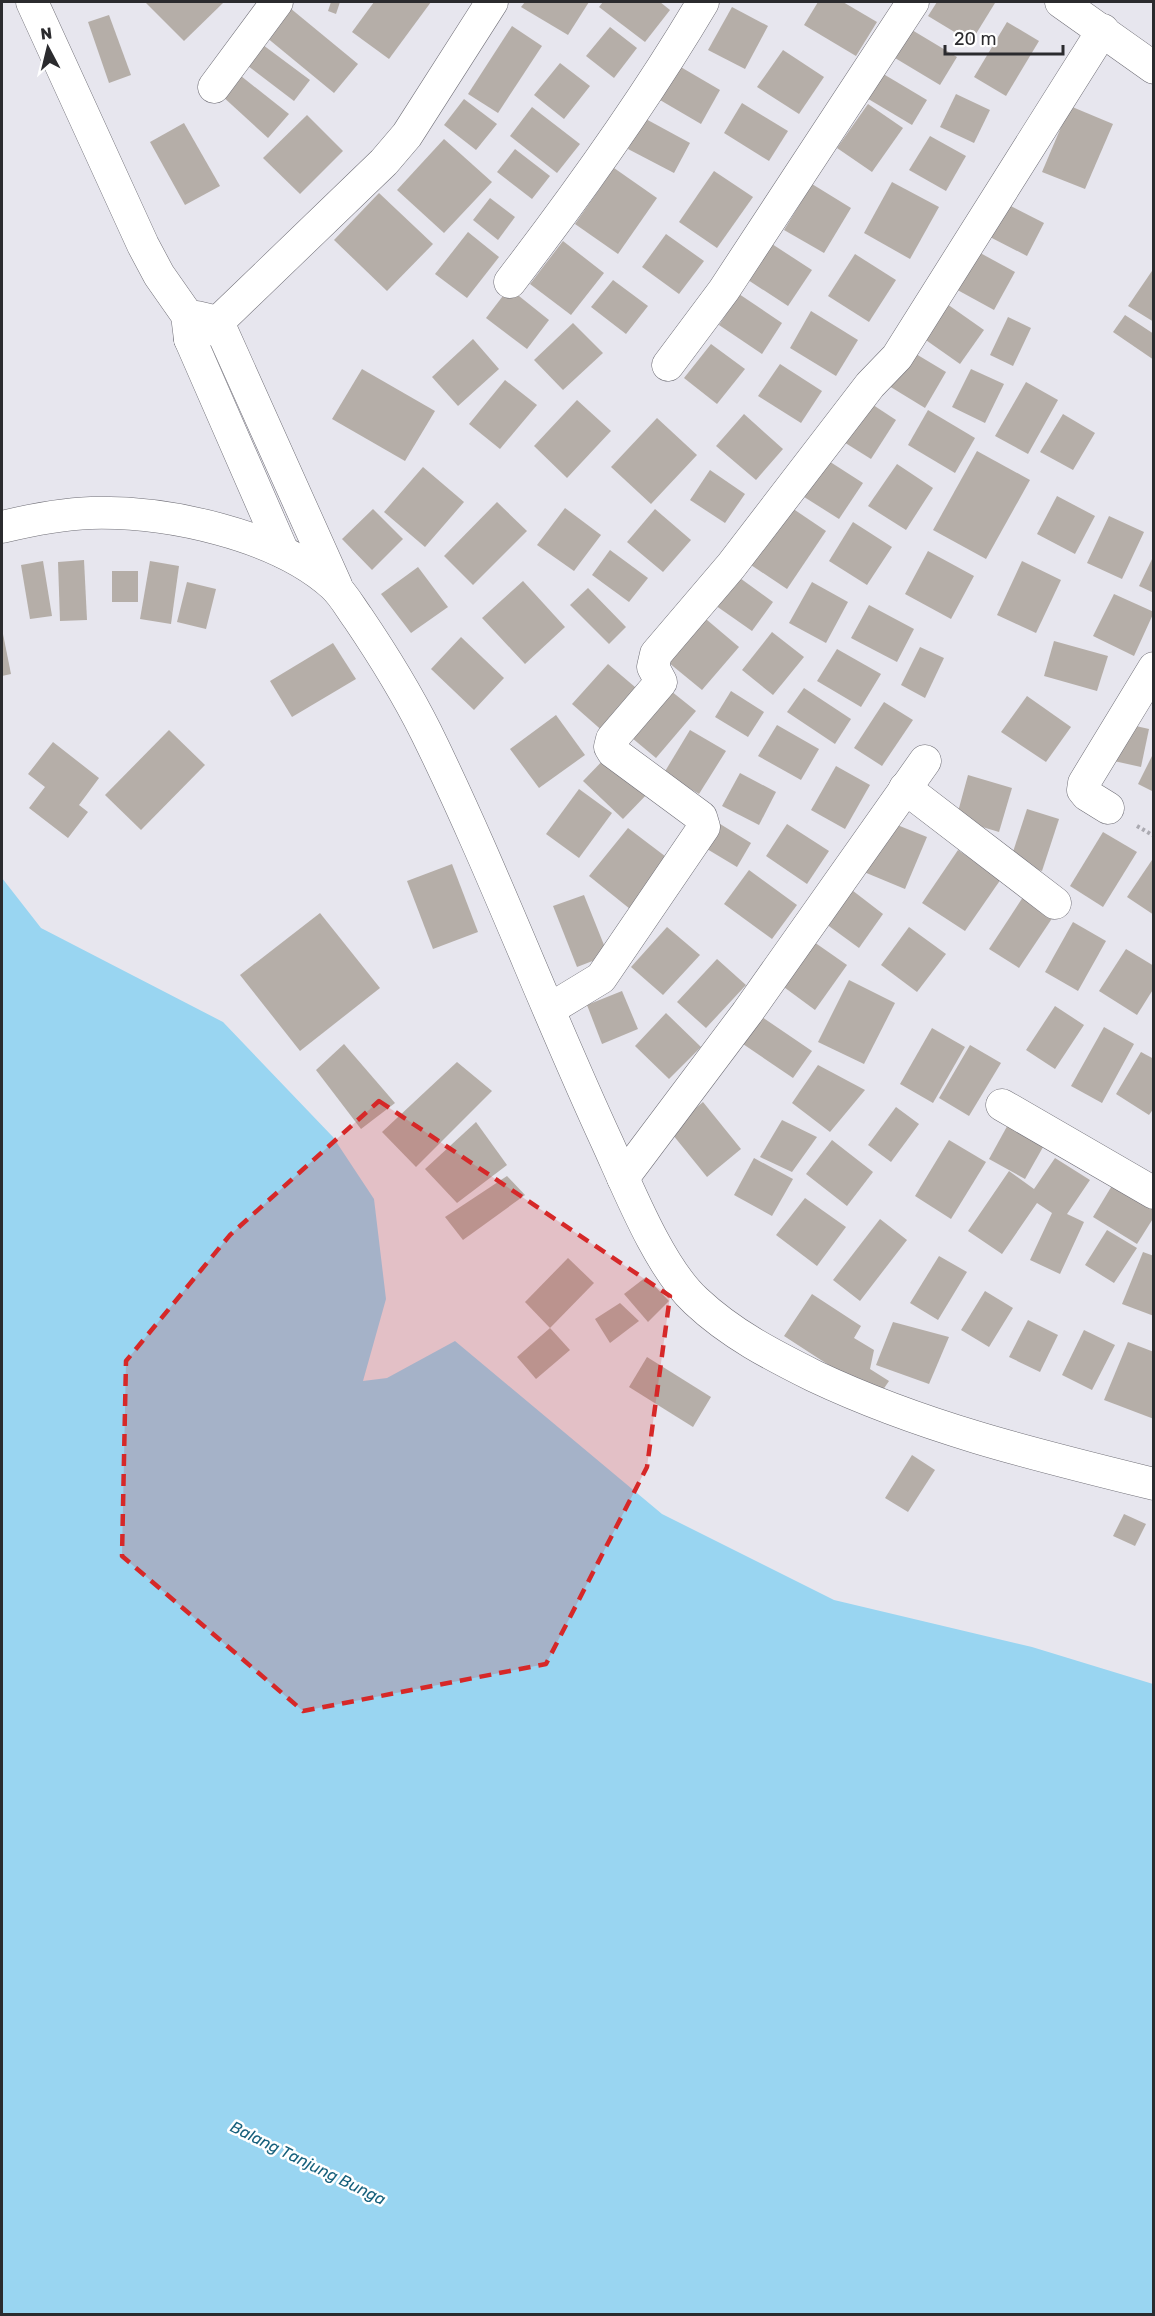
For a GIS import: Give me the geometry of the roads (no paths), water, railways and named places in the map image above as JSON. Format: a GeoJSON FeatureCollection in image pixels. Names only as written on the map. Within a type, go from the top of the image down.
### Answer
{"type":"FeatureCollection","features":[{"type":"Feature","properties":{"kind":"street"},"geometry":{"type":"LineString","coordinates":[[32,2],[143,245],[189,327],[283,552]]}},
{"type":"Feature","properties":{"kind":"street"},"geometry":{"type":"LineString","coordinates":[[214,87],[277,2]]}},
{"type":"Feature","properties":{"kind":"street"},"geometry":{"type":"LineString","coordinates":[[189,327],[218,322],[384,162],[407,135],[492,2]]}},
{"type":"Feature","properties":{"kind":"street"},"geometry":{"type":"LineString","coordinates":[[510,282],[579,192],[674,51],[703,2]]}},
{"type":"Feature","properties":{"kind":"street"},"geometry":{"type":"LineString","coordinates":[[668,365],[724,290],[913,2]]}},
{"type":"Feature","properties":{"kind":"street"},"geometry":{"type":"LineString","coordinates":[[1061,2],[1154,68]]}},
{"type":"Feature","properties":{"kind":"street"},"geometry":{"type":"LineString","coordinates":[[550,1009],[601,978],[704,827],[705,821],[701,817],[613,752],[610,747],[612,739],[661,682],[653,667],[656,654],[731,566],[870,386],[897,357],[1103,30]]}},
{"type":"Feature","properties":{"kind":"street"},"geometry":{"type":"LineString","coordinates":[[218,322],[338,589],[411,703],[470,821],[623,1178],[664,1258],[693,1298],[742,1338],[866,1401],[916,1420],[1004,1447],[1154,1484]]}},
{"type":"Feature","properties":{"kind":"street"},"geometry":{"type":"LineString","coordinates":[[218,401],[248,385]]}},
{"type":"Feature","properties":{"kind":"street"},"geometry":{"type":"LineString","coordinates":[[2,527],[40,518],[93,513],[153,516],[247,537],[310,566],[338,589]]}},
{"type":"Feature","properties":{"kind":"street"},"geometry":{"type":"LineString","coordinates":[[1108,808],[1087,795],[1083,790],[1084,783],[1154,668]]}},
{"type":"Feature","properties":{"kind":"street"},"geometry":{"type":"LineString","coordinates":[[623,1178],[747,1013],[925,761]]}},
{"type":"Feature","properties":{"kind":"street"},"geometry":{"type":"LineString","coordinates":[[905,788],[1055,903]]}},
{"type":"Feature","properties":{"kind":"street"},"geometry":{"type":"LineString","coordinates":[[1002,1105],[1154,1193]]}},
{"type":"Feature","properties":{"kind":"water","name":"Balang Tanjung Bunga"},"geometry":{"type":"Polygon","coordinates":[[[2,878],[41,928],[223,1022],[333,1137],[374,1199],[386,1299],[363,1381],[387,1378],[455,1341],[662,1514],[834,1600],[1032,1647],[1153,1684],[1153,2314],[2,2314],[2,878]]]}}]}
